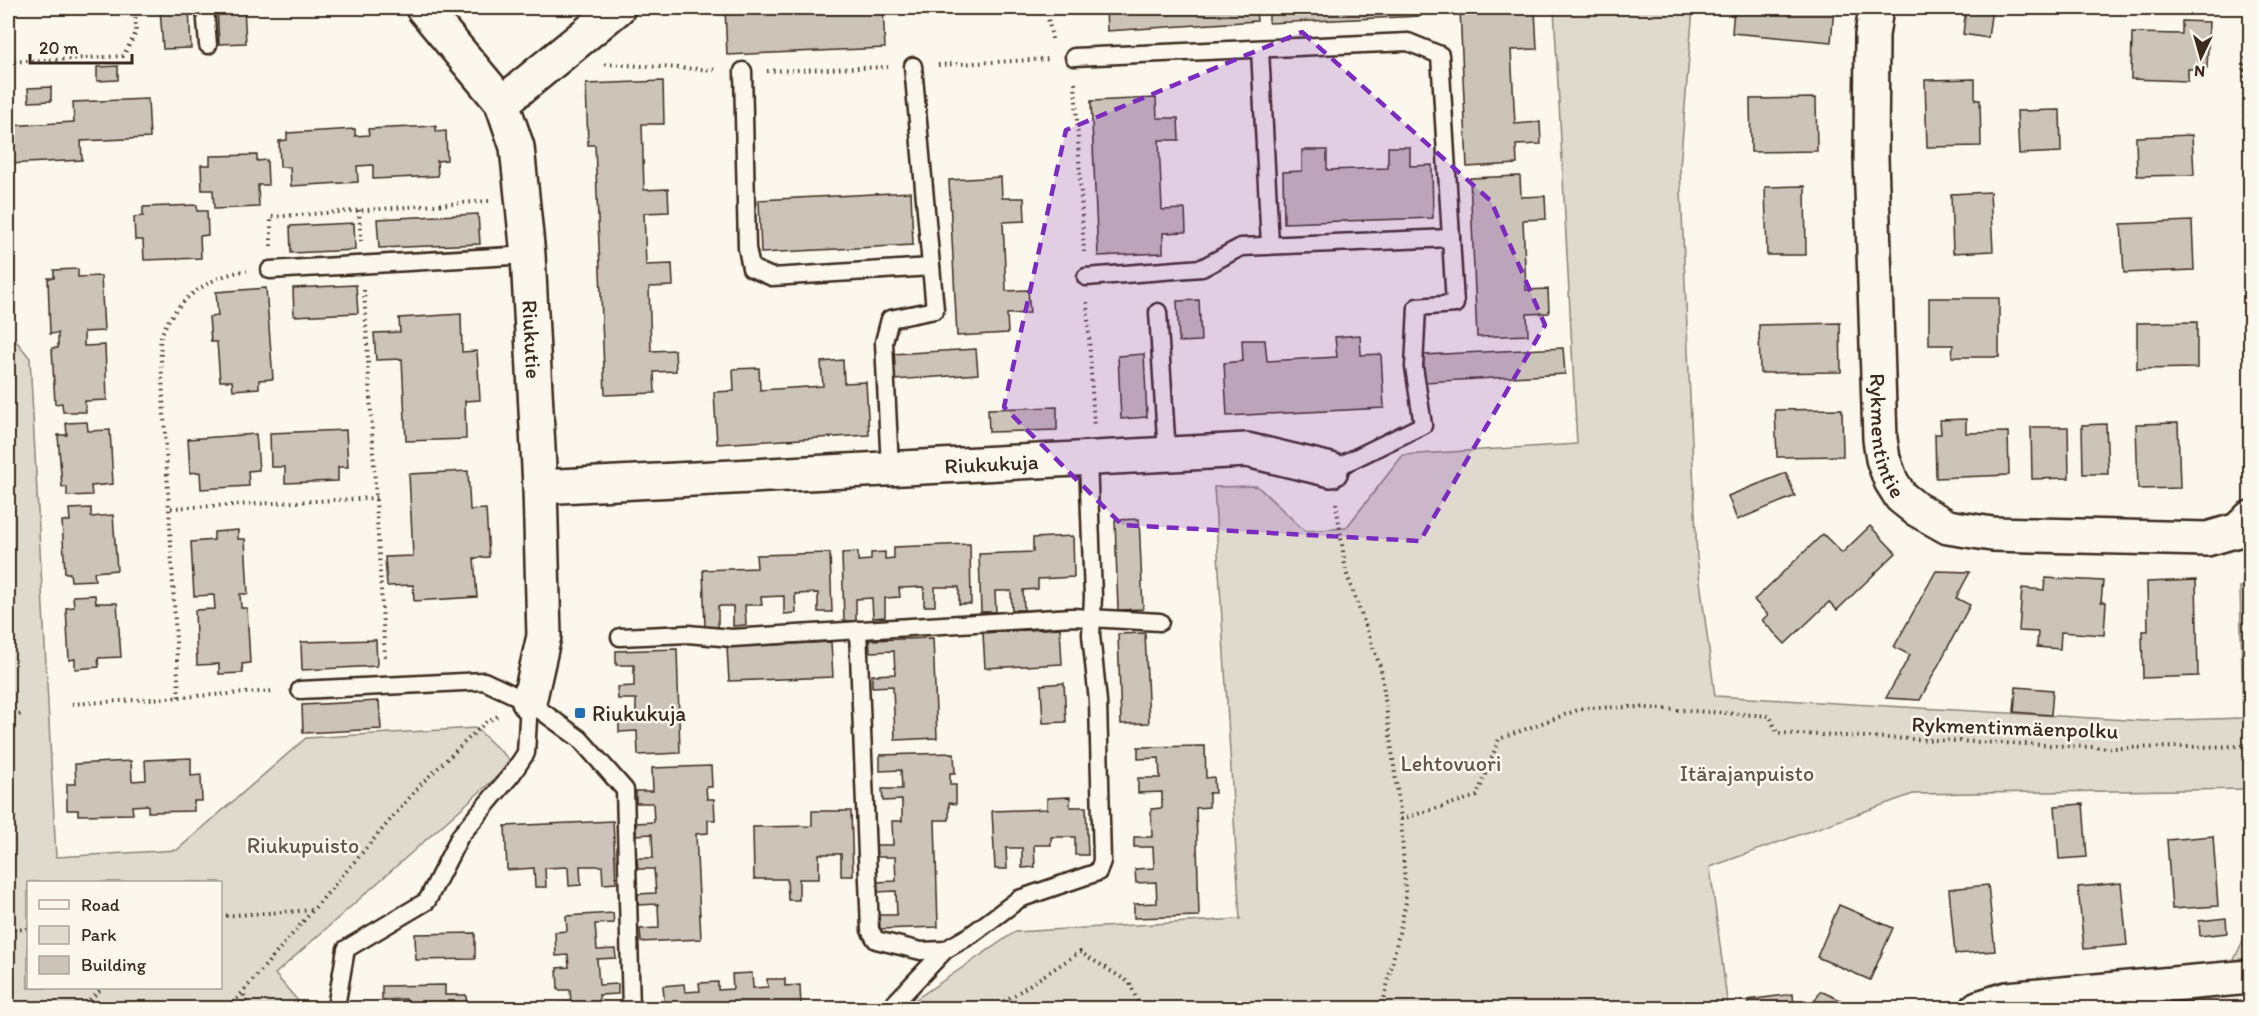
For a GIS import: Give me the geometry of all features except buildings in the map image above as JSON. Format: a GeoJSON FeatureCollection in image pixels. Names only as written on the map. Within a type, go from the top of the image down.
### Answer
{"type":"FeatureCollection","features":[{"type":"Feature","properties":{"kind":"street","name":"Riukutie"},"geometry":{"type":"LineString","coordinates":[[423,8],[502,103],[517,147],[528,255],[540,487],[543,636],[529,702]]}},
{"type":"Feature","properties":{"kind":"street"},"geometry":{"type":"LineString","coordinates":[[502,103],[618,8]]}},
{"type":"Feature","properties":{"kind":"street","name":"Rykmentintie"},"geometry":{"type":"LineString","coordinates":[[1876,8],[1872,35],[1871,158],[1880,439],[1887,470],[1901,497],[1948,527],[1992,534],[2207,539],[2238,530],[2250,518]]}},
{"type":"Feature","properties":{"kind":"street","name":"Riukukuja"},"geometry":{"type":"LineString","coordinates":[[540,487],[1247,450],[1331,470]]}},
{"type":"Feature","properties":{"kind":"street"},"geometry":{"type":"LineString","coordinates":[[1978,1008],[2007,999],[2250,977]]}},
{"type":"Feature","properties":{"kind":"lane"},"geometry":{"type":"LineString","coordinates":[[205,8],[208,45]]}},
{"type":"Feature","properties":{"kind":"lane"},"geometry":{"type":"LineString","coordinates":[[1074,57],[1408,42],[1440,55],[1455,304],[1417,307],[1414,367],[1423,425],[1331,470]]}},
{"type":"Feature","properties":{"kind":"lane"},"geometry":{"type":"LineString","coordinates":[[1260,49],[1270,245]]}},
{"type":"Feature","properties":{"kind":"lane"},"geometry":{"type":"LineString","coordinates":[[891,469],[884,342],[890,319],[934,310],[913,66]]}},
{"type":"Feature","properties":{"kind":"lane"},"geometry":{"type":"LineString","coordinates":[[743,71],[747,248],[751,268],[772,277],[931,267]]}},
{"type":"Feature","properties":{"kind":"lane"},"geometry":{"type":"LineString","coordinates":[[1086,277],[1202,268],[1241,247],[1451,238]]}},
{"type":"Feature","properties":{"kind":"lane"},"geometry":{"type":"LineString","coordinates":[[270,270],[528,255]]}},
{"type":"Feature","properties":{"kind":"lane"},"geometry":{"type":"LineString","coordinates":[[1158,312],[1167,454]]}},
{"type":"Feature","properties":{"kind":"lane"},"geometry":{"type":"LineString","coordinates":[[890,1008],[945,950],[971,935],[1019,899],[1098,872],[1102,861],[1088,459]]}},
{"type":"Feature","properties":{"kind":"lane"},"geometry":{"type":"LineString","coordinates":[[620,637],[688,634],[732,638],[1072,617],[1092,620],[1160,622]]}},
{"type":"Feature","properties":{"kind":"lane"},"geometry":{"type":"LineString","coordinates":[[858,630],[870,930],[876,940],[896,947],[921,951],[945,950]]}},
{"type":"Feature","properties":{"kind":"lane"},"geometry":{"type":"LineString","coordinates":[[300,690],[484,681],[529,702],[580,740],[625,790],[631,1008]]}},
{"type":"Feature","properties":{"kind":"lane"},"geometry":{"type":"LineString","coordinates":[[339,1008],[337,1000],[346,949],[427,901],[460,836],[526,753],[529,702]]}},
{"type":"Feature","properties":{"kind":"path"},"geometry":{"type":"LineString","coordinates":[[8,62],[123,56],[136,33],[135,8]]}},
{"type":"Feature","properties":{"kind":"path"},"geometry":{"type":"LineString","coordinates":[[1046,8],[1054,48]]}},
{"type":"Feature","properties":{"kind":"path"},"geometry":{"type":"LineString","coordinates":[[2250,16],[2244,70],[2250,382]]}},
{"type":"Feature","properties":{"kind":"path"},"geometry":{"type":"LineString","coordinates":[[2244,70],[2250,70]]}},
{"type":"Feature","properties":{"kind":"path"},"geometry":{"type":"LineString","coordinates":[[179,697],[170,508],[159,360],[164,327],[170,317],[211,280],[229,273],[270,270],[271,217],[501,200]]}},
{"type":"Feature","properties":{"kind":"path"},"geometry":{"type":"LineString","coordinates":[[359,210],[386,685]]}},
{"type":"Feature","properties":{"kind":"path"},"geometry":{"type":"LineString","coordinates":[[1331,470],[1346,572],[1382,669],[1401,819],[1406,902],[1382,1008]]}},
{"type":"Feature","properties":{"kind":"path"},"geometry":{"type":"LineString","coordinates":[[170,508],[376,498]]}},
{"type":"Feature","properties":{"kind":"path"},"geometry":{"type":"LineString","coordinates":[[72,704],[300,690]]}},
{"type":"Feature","properties":{"kind":"path","name":"Rykmentinmäenpolku"},"geometry":{"type":"LineString","coordinates":[[1401,819],[1477,796],[1499,739],[1583,708],[1633,707],[1770,716],[1777,733],[2114,748],[2250,746]]}},
{"type":"Feature","properties":{"kind":"path"},"geometry":{"type":"LineString","coordinates":[[8,720],[23,713]]}},
{"type":"Feature","properties":{"kind":"path"},"geometry":{"type":"LineString","coordinates":[[229,1008],[243,995],[316,910],[422,783],[486,722]]}},
{"type":"Feature","properties":{"kind":"path"},"geometry":{"type":"LineString","coordinates":[[222,916],[316,910]]}},
{"type":"Feature","properties":{"kind":"path"},"geometry":{"type":"LineString","coordinates":[[8,930],[27,929]]}},
{"type":"Feature","properties":{"kind":"path"},"geometry":{"type":"LineString","coordinates":[[994,1008],[1080,952],[1131,983],[1140,1008]]}},
{"type":"Feature","properties":{"kind":"path"},"geometry":{"type":"LineString","coordinates":[[81,1008],[100,989]]}},
{"type":"Feature","properties":{"kind":"path"},"geometry":{"type":"LineString","coordinates":[[243,995],[248,1008]]}},
{"type":"Feature","properties":{"kind":"highlighted area"},"geometry":{"type":"Polygon","coordinates":[[[1302,32],[1491,201],[1545,325],[1420,541],[1122,525],[1004,407],[1066,130],[1302,32]]]}},
{"type":"Feature","properties":{"kind":"green space","name":"Lehtovuori"},"geometry":{"type":"Polygon","coordinates":[[[1554,8],[1693,8],[1680,167],[1697,558],[1715,696],[2143,721],[2243,718],[2240,587],[2250,587],[2250,789],[1913,794],[1710,867],[1728,1008],[903,1008],[1015,932],[1240,919],[1214,487],[1257,486],[1305,531],[1346,528],[1403,455],[1577,444],[1554,8]]]}},
{"type":"Feature","properties":{"kind":"green space","name":"Riukupuisto"},"geometry":{"type":"Polygon","coordinates":[[[8,331],[30,358],[56,857],[177,850],[306,738],[476,728],[514,764],[275,974],[304,1008],[8,1008],[8,331]]]}},
{"type":"Feature","properties":{"kind":"green space"},"geometry":{"type":"Polygon","coordinates":[[[2250,926],[2250,962],[2232,964],[2250,926]]]}},
{"type":"Feature","properties":{"kind":"place","name":"Riukukuja"},"geometry":{"type":"Point","coordinates":[580,713]}},
{"type":"Feature","properties":{"kind":"park label","name":"Itärajanpuisto"},"geometry":{"type":"Point","coordinates":[1747,773]}}]}
